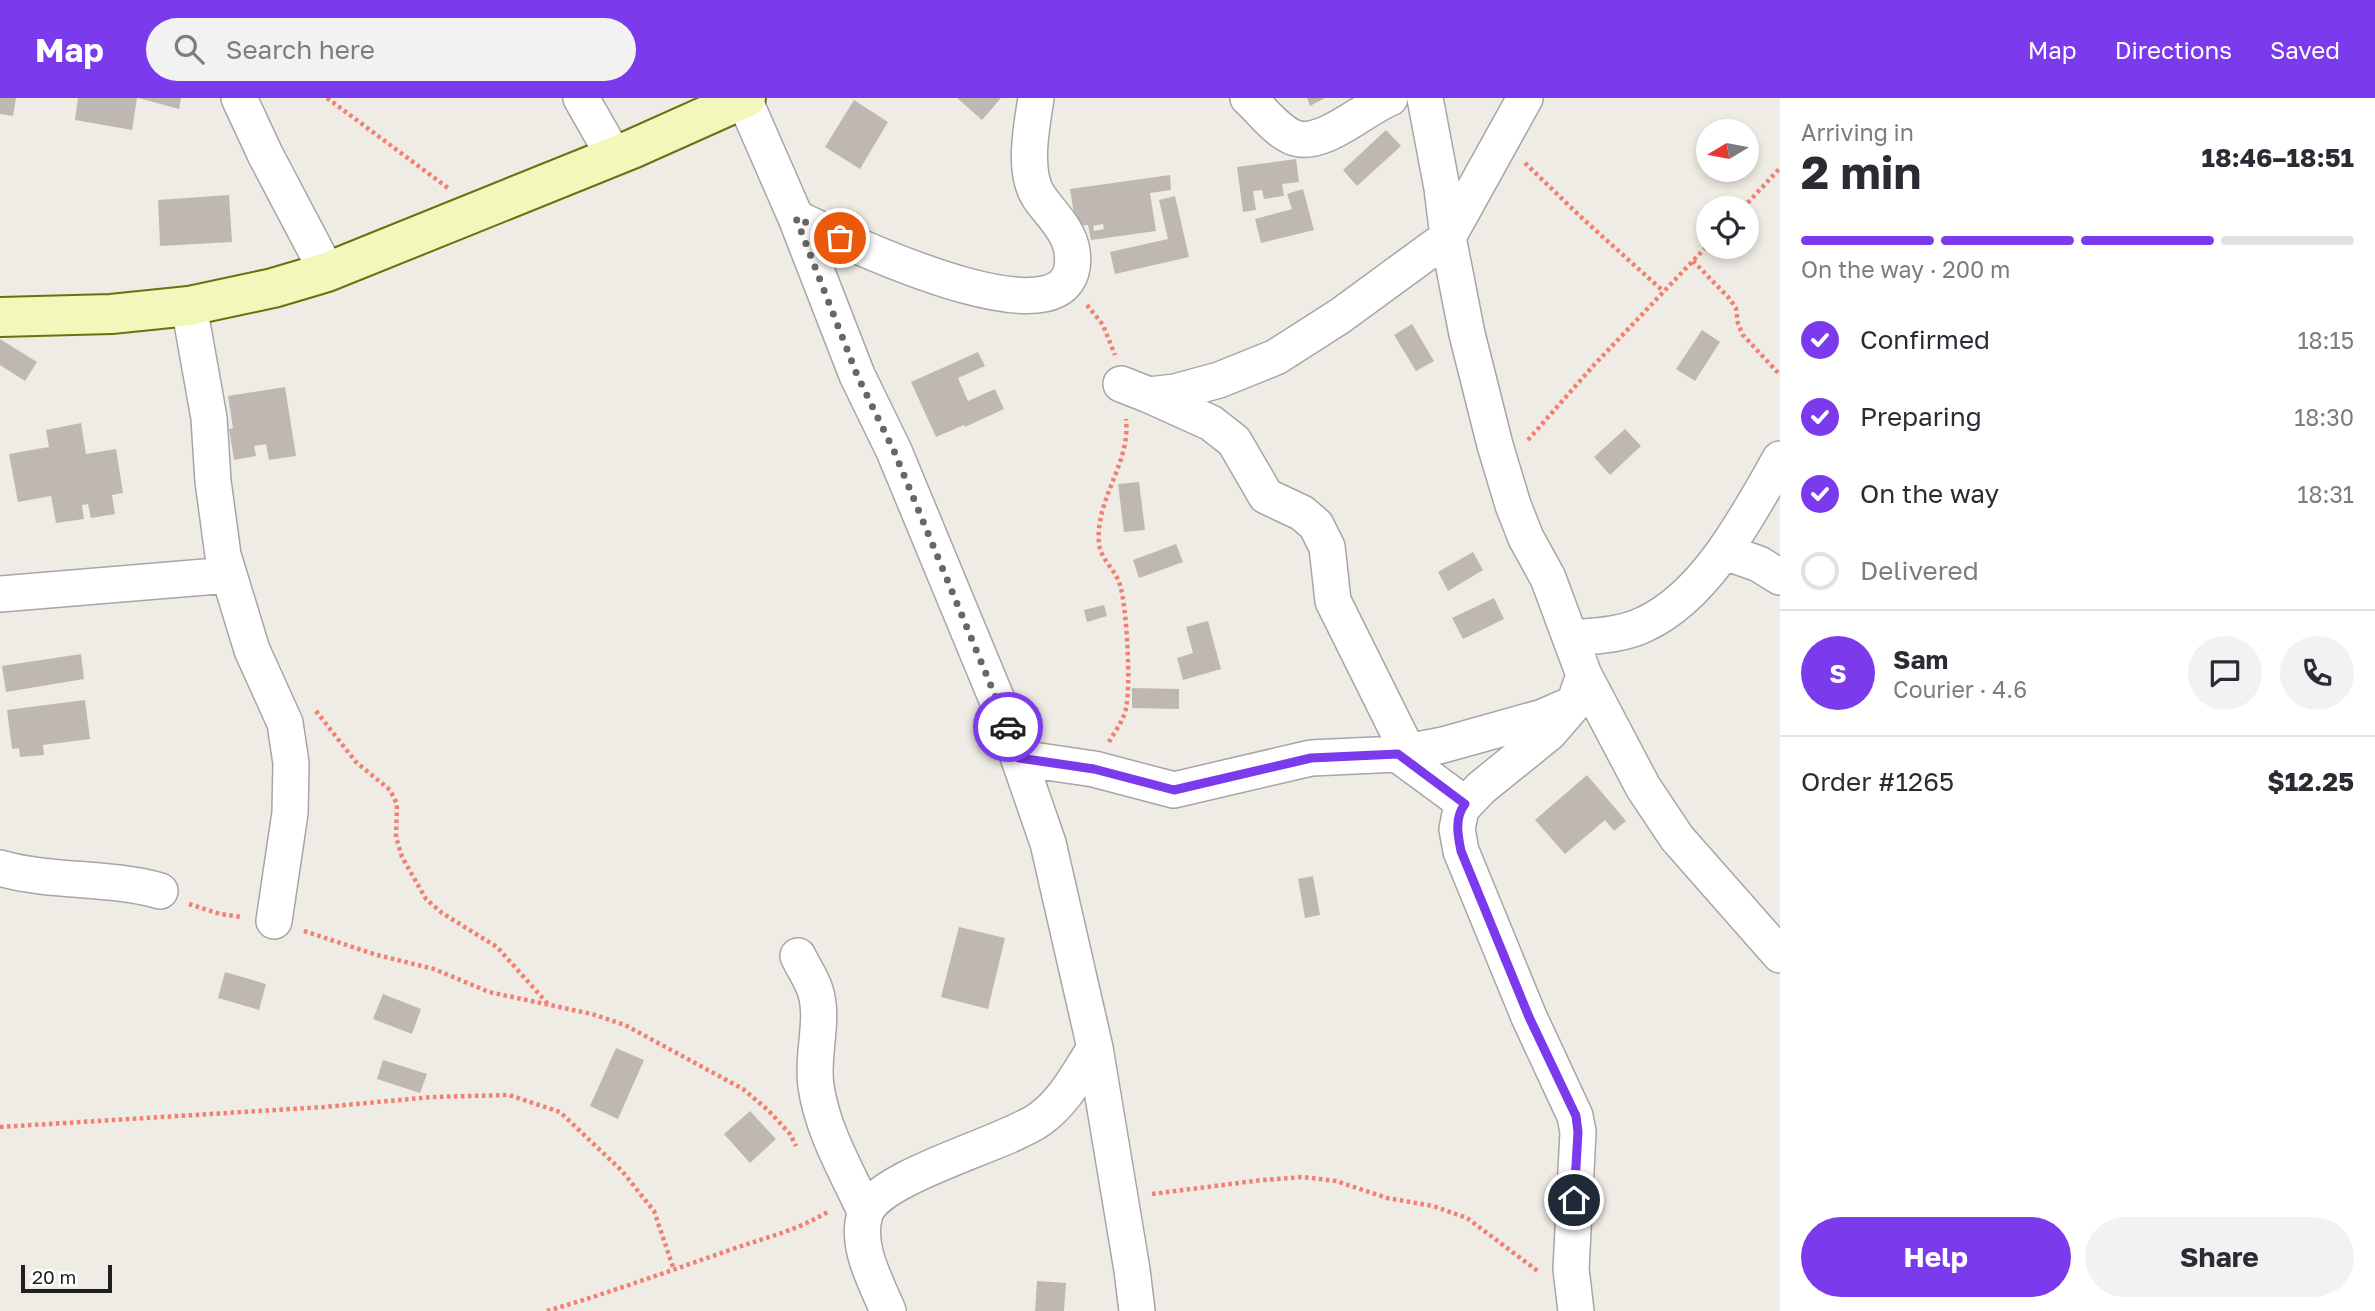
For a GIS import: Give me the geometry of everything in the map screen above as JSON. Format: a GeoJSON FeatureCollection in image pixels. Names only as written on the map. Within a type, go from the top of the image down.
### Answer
{"type":"FeatureCollection","features":[{"type":"Feature","properties":{"kind":"street"},"geometry":{"type":"LineString","coordinates":[[239,98],[327,272]]}},
{"type":"Feature","properties":{"kind":"street"},"geometry":{"type":"LineString","coordinates":[[581,98],[614,156]]}},
{"type":"Feature","properties":{"kind":"street"},"geometry":{"type":"LineString","coordinates":[[796,218],[935,278],[994,293],[1026,295],[1055,289],[1066,281],[1072,267],[1072,248],[1061,226],[1033,187],[1030,162],[1031,130],[1036,98]]}},
{"type":"Feature","properties":{"kind":"street"},"geometry":{"type":"LineString","coordinates":[[1248,98],[1293,138],[1311,139],[1330,134],[1375,104],[1390,98]]}},
{"type":"Feature","properties":{"kind":"street"},"geometry":{"type":"LineString","coordinates":[[1425,98],[1467,334],[1502,469],[1522,527],[1548,578],[1572,638],[1579,690],[1677,838],[1780,955]]}},
{"type":"Feature","properties":{"kind":"street"},"geometry":{"type":"LineString","coordinates":[[1135,390],[1175,393],[1219,380],[1276,357],[1340,316],[1448,237],[1525,98]]}},
{"type":"Feature","properties":{"kind":"street"},"geometry":{"type":"LineString","coordinates":[[0,317],[111,314],[189,306],[273,288],[327,272],[614,156],[745,99],[796,218],[857,375],[899,463],[1005,719],[1048,843],[1095,1048],[1137,1311]]}},
{"type":"Feature","properties":{"kind":"street"},"geometry":{"type":"LineString","coordinates":[[189,306],[209,418],[219,530],[229,575],[252,650],[285,723],[291,762],[290,813],[274,921]]}},
{"type":"Feature","properties":{"kind":"street"},"geometry":{"type":"LineString","coordinates":[[1135,390],[1211,423],[1234,441],[1266,496],[1302,513],[1316,525],[1327,547],[1333,601],[1403,753],[1465,804]]}},
{"type":"Feature","properties":{"kind":"street"},"geometry":{"type":"LineString","coordinates":[[1572,638],[1608,635],[1645,624],[1675,605],[1725,552],[1780,459]]}},
{"type":"Feature","properties":{"kind":"street"},"geometry":{"type":"LineString","coordinates":[[1725,552],[1759,564],[1780,577]]}},
{"type":"Feature","properties":{"kind":"street"},"geometry":{"type":"LineString","coordinates":[[0,594],[229,575]]}},
{"type":"Feature","properties":{"kind":"street"},"geometry":{"type":"LineString","coordinates":[[1019,758],[1094,769],[1174,790],[1311,758],[1403,753],[1443,745],[1543,717],[1579,690]]}},
{"type":"Feature","properties":{"kind":"street"},"geometry":{"type":"LineString","coordinates":[[1575,1303],[1571,1269],[1578,1144],[1576,1116],[1529,1017],[1461,851],[1457,829],[1461,809],[1465,804],[1549,733],[1579,690]]}},
{"type":"Feature","properties":{"kind":"street"},"geometry":{"type":"LineString","coordinates":[[0,868],[40,877],[143,886],[160,891]]}},
{"type":"Feature","properties":{"kind":"street"},"geometry":{"type":"LineString","coordinates":[[798,956],[814,989],[817,1004],[815,1077],[823,1116],[865,1211]]}},
{"type":"Feature","properties":{"kind":"street"},"geometry":{"type":"LineString","coordinates":[[888,1311],[863,1247],[865,1211],[881,1195],[919,1173],[1038,1121],[1070,1090],[1095,1048]]}},
{"type":"Feature","properties":{"kind":"path"},"geometry":{"type":"LineString","coordinates":[[327,98],[445,186],[485,208]]}},
{"type":"Feature","properties":{"kind":"path"},"geometry":{"type":"LineString","coordinates":[[337,98],[337,105]]}},
{"type":"Feature","properties":{"kind":"path"},"geometry":{"type":"LineString","coordinates":[[1501,139],[1583,219],[1663,291]]}},
{"type":"Feature","properties":{"kind":"path"},"geometry":{"type":"LineString","coordinates":[[1754,196],[1780,168]]}},
{"type":"Feature","properties":{"kind":"path"},"geometry":{"type":"LineString","coordinates":[[1502,469],[1696,258]]}},
{"type":"Feature","properties":{"kind":"path"},"geometry":{"type":"LineString","coordinates":[[1693,261],[1736,308],[1743,335],[1780,376]]}},
{"type":"Feature","properties":{"kind":"path"},"geometry":{"type":"LineString","coordinates":[[1066,281],[1103,325],[1135,390],[1124,455],[1110,486],[1099,545],[1120,584],[1124,601],[1126,708],[1094,769]]}},
{"type":"Feature","properties":{"kind":"path"},"geometry":{"type":"LineString","coordinates":[[311,704],[356,762],[390,790],[397,804],[396,837],[402,857],[426,899],[442,913],[498,947],[549,1006]]}},
{"type":"Feature","properties":{"kind":"path"},"geometry":{"type":"LineString","coordinates":[[160,891],[209,911],[274,921],[377,955],[434,970],[489,992],[592,1014],[625,1025],[743,1090],[768,1110],[790,1134],[799,1151]]}},
{"type":"Feature","properties":{"kind":"path"},"geometry":{"type":"LineString","coordinates":[[0,1127],[324,1107],[432,1097],[509,1095],[560,1112],[622,1171],[654,1211],[674,1270]]}},
{"type":"Feature","properties":{"kind":"path"},"geometry":{"type":"LineString","coordinates":[[1120,1198],[1262,1180],[1303,1177],[1335,1181],[1387,1198],[1433,1206],[1466,1218],[1575,1303]]}},
{"type":"Feature","properties":{"kind":"path"},"geometry":{"type":"LineString","coordinates":[[547,1311],[606,1294],[748,1243],[797,1229],[831,1210],[825,1200]]}},
{"type":"Feature","properties":{"kind":"building"},"geometry":{"type":"Polygon","coordinates":[[[0,98],[16,98],[13,116],[0,114],[0,98]]]}},
{"type":"Feature","properties":{"kind":"building"},"geometry":{"type":"Polygon","coordinates":[[[78,98],[137,98],[132,130],[75,120],[78,98]]]}},
{"type":"Feature","properties":{"kind":"building"},"geometry":{"type":"Polygon","coordinates":[[[138,98],[181,98],[179,109],[138,98]]]}},
{"type":"Feature","properties":{"kind":"building"},"geometry":{"type":"Polygon","coordinates":[[[957,98],[1001,98],[982,120],[957,98]]]}},
{"type":"Feature","properties":{"kind":"building"},"geometry":{"type":"Polygon","coordinates":[[[1307,98],[1325,98],[1310,106],[1307,98]]]}},
{"type":"Feature","properties":{"kind":"building"},"geometry":{"type":"Polygon","coordinates":[[[854,100],[888,122],[860,169],[825,147],[854,100]]]}},
{"type":"Feature","properties":{"kind":"building"},"geometry":{"type":"Polygon","coordinates":[[[1386,130],[1401,146],[1357,186],[1343,170],[1386,130]]]}},
{"type":"Feature","properties":{"kind":"building"},"geometry":{"type":"Polygon","coordinates":[[[1296,159],[1299,182],[1282,184],[1284,196],[1264,199],[1262,190],[1253,191],[1256,210],[1243,212],[1237,167],[1296,159]]]}},
{"type":"Feature","properties":{"kind":"building"},"geometry":{"type":"Polygon","coordinates":[[[1170,175],[1171,190],[1150,193],[1156,231],[1091,240],[1088,225],[1076,226],[1070,189],[1170,175]],[[1103,224],[1093,226],[1094,231],[1104,229],[1103,224]]]}},
{"type":"Feature","properties":{"kind":"building"},"geometry":{"type":"Polygon","coordinates":[[[1303,189],[1314,230],[1261,243],[1255,219],[1292,209],[1287,194],[1303,189]]]}},
{"type":"Feature","properties":{"kind":"building"},"geometry":{"type":"Polygon","coordinates":[[[229,195],[232,242],[160,246],[158,200],[229,195]]]}},
{"type":"Feature","properties":{"kind":"building"},"geometry":{"type":"Polygon","coordinates":[[[1175,196],[1189,257],[1115,274],[1110,252],[1168,239],[1159,200],[1175,196]]]}},
{"type":"Feature","properties":{"kind":"building"},"geometry":{"type":"Polygon","coordinates":[[[1412,324],[1434,361],[1416,371],[1394,335],[1412,324]]]}},
{"type":"Feature","properties":{"kind":"building"},"geometry":{"type":"Polygon","coordinates":[[[1702,330],[1720,342],[1695,381],[1676,369],[1702,330]]]}},
{"type":"Feature","properties":{"kind":"building"},"geometry":{"type":"Polygon","coordinates":[[[0,339],[37,362],[25,381],[0,365],[0,339]]]}},
{"type":"Feature","properties":{"kind":"building"},"geometry":{"type":"Polygon","coordinates":[[[978,352],[985,366],[958,378],[968,401],[995,389],[1004,409],[936,437],[911,382],[978,352]]]}},
{"type":"Feature","properties":{"kind":"building"},"geometry":{"type":"Polygon","coordinates":[[[285,387],[296,456],[269,460],[266,444],[254,446],[256,456],[234,460],[228,396],[285,387]]]}},
{"type":"Feature","properties":{"kind":"building"},"geometry":{"type":"Polygon","coordinates":[[[81,423],[86,454],[116,449],[123,493],[112,495],[115,514],[91,518],[88,504],[82,505],[84,519],[56,523],[51,496],[18,502],[9,454],[49,447],[46,430],[81,423]]]}},
{"type":"Feature","properties":{"kind":"building"},"geometry":{"type":"Polygon","coordinates":[[[1625,429],[1641,446],[1610,475],[1594,457],[1625,429]]]}},
{"type":"Feature","properties":{"kind":"building"},"geometry":{"type":"Polygon","coordinates":[[[1139,482],[1145,530],[1124,532],[1118,484],[1139,482]]]}},
{"type":"Feature","properties":{"kind":"building"},"geometry":{"type":"Polygon","coordinates":[[[1176,544],[1183,562],[1139,578],[1133,560],[1176,544]]]}},
{"type":"Feature","properties":{"kind":"building"},"geometry":{"type":"Polygon","coordinates":[[[1473,552],[1483,570],[1448,591],[1438,572],[1473,552]]]}},
{"type":"Feature","properties":{"kind":"building"},"geometry":{"type":"Polygon","coordinates":[[[1494,598],[1504,619],[1463,639],[1452,618],[1494,598]]]}},
{"type":"Feature","properties":{"kind":"building"},"geometry":{"type":"Polygon","coordinates":[[[1104,605],[1107,616],[1087,622],[1084,610],[1104,605]]]}},
{"type":"Feature","properties":{"kind":"building"},"geometry":{"type":"Polygon","coordinates":[[[1208,621],[1221,669],[1183,680],[1177,658],[1193,653],[1186,627],[1208,621]]]}},
{"type":"Feature","properties":{"kind":"building"},"geometry":{"type":"Polygon","coordinates":[[[81,654],[84,679],[6,692],[2,666],[81,654]]]}},
{"type":"Feature","properties":{"kind":"building"},"geometry":{"type":"Polygon","coordinates":[[[1132,688],[1179,689],[1179,709],[1132,708],[1132,688]]]}},
{"type":"Feature","properties":{"kind":"building"},"geometry":{"type":"Polygon","coordinates":[[[85,700],[90,739],[43,745],[44,755],[20,757],[19,748],[12,749],[7,710],[85,700]]]}},
{"type":"Feature","properties":{"kind":"building"},"geometry":{"type":"Polygon","coordinates":[[[1587,775],[1626,821],[1614,831],[1605,820],[1565,854],[1535,820],[1587,775]]]}},
{"type":"Feature","properties":{"kind":"building"},"geometry":{"type":"Polygon","coordinates":[[[1313,876],[1320,915],[1305,918],[1298,879],[1313,876]]]}},
{"type":"Feature","properties":{"kind":"building"},"geometry":{"type":"Polygon","coordinates":[[[959,927],[1005,938],[988,1009],[941,997],[959,927]]]}},
{"type":"Feature","properties":{"kind":"building"},"geometry":{"type":"Polygon","coordinates":[[[225,972],[266,984],[259,1010],[218,998],[225,972]]]}},
{"type":"Feature","properties":{"kind":"building"},"geometry":{"type":"Polygon","coordinates":[[[383,994],[421,1009],[412,1034],[373,1019],[383,994]]]}},
{"type":"Feature","properties":{"kind":"building"},"geometry":{"type":"Polygon","coordinates":[[[616,1048],[644,1060],[618,1119],[590,1106],[616,1048]]]}},
{"type":"Feature","properties":{"kind":"building"},"geometry":{"type":"Polygon","coordinates":[[[383,1060],[427,1074],[420,1093],[377,1079],[383,1060]]]}},
{"type":"Feature","properties":{"kind":"building"},"geometry":{"type":"Polygon","coordinates":[[[750,1111],[776,1139],[750,1163],[724,1134],[750,1111]]]}},
{"type":"Feature","properties":{"kind":"building"},"geometry":{"type":"Polygon","coordinates":[[[1037,1281],[1066,1283],[1064,1311],[1035,1311],[1037,1281]]]}},
{"type":"Feature","properties":{"kind":"way so far"},"geometry":{"type":"LineString","coordinates":[[840,238],[796,218],[857,375],[894,451],[1008,727]]}},
{"type":"Feature","properties":{"kind":"route"},"geometry":{"type":"LineString","coordinates":[[1008,727],[1019,758],[1094,769],[1174,790],[1311,758],[1398,754],[1465,804],[1461,809],[1457,829],[1461,851],[1529,1017],[1576,1116],[1578,1132],[1574,1200]]}}]}
